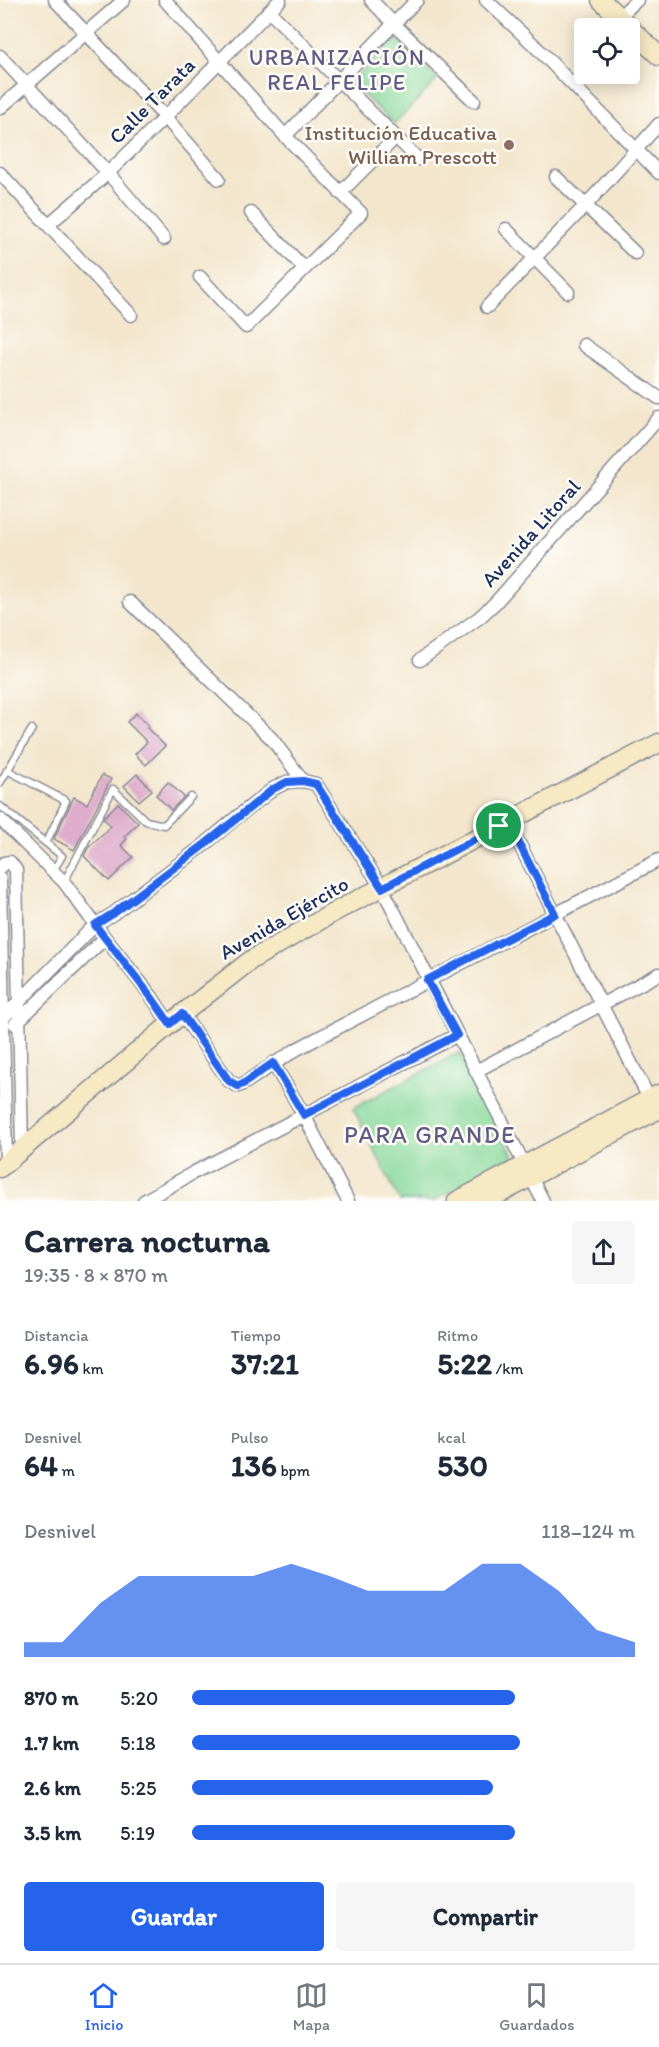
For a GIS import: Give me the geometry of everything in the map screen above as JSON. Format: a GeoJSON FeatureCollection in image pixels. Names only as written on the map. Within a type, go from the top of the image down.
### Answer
{"type":"FeatureCollection","features":[{"type":"Feature","properties":{"kind":"main road"},"geometry":{"type":"LineString","coordinates":[[601,0],[659,56]]}},
{"type":"Feature","properties":{"kind":"main road","name":"Avenida Ejército"},"geometry":{"type":"LineString","coordinates":[[3,1165],[176,1019],[251,960],[382,888],[659,743]]}},
{"type":"Feature","properties":{"kind":"main road"},"geometry":{"type":"LineString","coordinates":[[457,1201],[527,1172],[656,1106]]}},
{"type":"Feature","properties":{"kind":"main road"},"geometry":{"type":"LineString","coordinates":[[486,1201],[527,1172]]}},
{"type":"Feature","properties":{"kind":"street"},"geometry":{"type":"LineString","coordinates":[[55,0],[219,178]]}},
{"type":"Feature","properties":{"kind":"street"},"geometry":{"type":"LineString","coordinates":[[0,108],[124,0]]}},
{"type":"Feature","properties":{"kind":"street"},"geometry":{"type":"LineString","coordinates":[[165,0],[285,136],[361,213],[246,327],[200,277]]}},
{"type":"Feature","properties":{"kind":"street","name":"Calle Tarata"},"geometry":{"type":"LineString","coordinates":[[48,225],[108,173],[279,0]]}},
{"type":"Feature","properties":{"kind":"street"},"geometry":{"type":"LineString","coordinates":[[371,0],[474,101]]}},
{"type":"Feature","properties":{"kind":"street"},"geometry":{"type":"LineString","coordinates":[[285,136],[417,0]]}},
{"type":"Feature","properties":{"kind":"street"},"geometry":{"type":"LineString","coordinates":[[486,0],[659,172]]}},
{"type":"Feature","properties":{"kind":"street"},"geometry":{"type":"LineString","coordinates":[[619,17],[637,0]]}},
{"type":"Feature","properties":{"kind":"street"},"geometry":{"type":"LineString","coordinates":[[269,11],[418,159]]}},
{"type":"Feature","properties":{"kind":"street"},"geometry":{"type":"LineString","coordinates":[[0,56],[108,173],[164,239]]}},
{"type":"Feature","properties":{"kind":"street"},"geometry":{"type":"LineString","coordinates":[[487,307],[585,206],[659,124]]}},
{"type":"Feature","properties":{"kind":"street"},"geometry":{"type":"LineString","coordinates":[[340,193],[396,137]]}},
{"type":"Feature","properties":{"kind":"street"},"geometry":{"type":"LineString","coordinates":[[0,173],[132,315]]}},
{"type":"Feature","properties":{"kind":"street"},"geometry":{"type":"LineString","coordinates":[[556,177],[636,253]]}},
{"type":"Feature","properties":{"kind":"street"},"geometry":{"type":"LineString","coordinates":[[251,213],[304,268]]}},
{"type":"Feature","properties":{"kind":"street"},"geometry":{"type":"LineString","coordinates":[[506,229],[568,292]]}},
{"type":"Feature","properties":{"kind":"street"},"geometry":{"type":"LineString","coordinates":[[584,345],[659,398]]}},
{"type":"Feature","properties":{"kind":"street","name":"Avenida Litoral"},"geometry":{"type":"LineString","coordinates":[[420,660],[480,617],[496,602],[659,418]]}},
{"type":"Feature","properties":{"kind":"street"},"geometry":{"type":"LineString","coordinates":[[130,602],[272,739],[303,781]]}},
{"type":"Feature","properties":{"kind":"street"},"geometry":{"type":"LineString","coordinates":[[1,1020],[95,925],[204,845],[273,789],[287,782],[303,781],[316,784],[382,888],[427,980],[543,1201]]}},
{"type":"Feature","properties":{"kind":"street"},"geometry":{"type":"LineString","coordinates":[[0,819],[64,882],[152,998],[176,1019],[233,1084],[243,1084],[273,1063],[427,980],[659,860]]}},
{"type":"Feature","properties":{"kind":"street"},"geometry":{"type":"LineString","coordinates":[[508,822],[601,1005],[656,1106]]}},
{"type":"Feature","properties":{"kind":"street"},"geometry":{"type":"LineString","coordinates":[[0,867],[7,862],[15,867],[22,1149]]}},
{"type":"Feature","properties":{"kind":"street"},"geometry":{"type":"LineString","coordinates":[[0,878],[3,1165]]}},
{"type":"Feature","properties":{"kind":"street"},"geometry":{"type":"LineString","coordinates":[[1,928],[18,928]]}},
{"type":"Feature","properties":{"kind":"street"},"geometry":{"type":"LineString","coordinates":[[2,1035],[105,939]]}},
{"type":"Feature","properties":{"kind":"street"},"geometry":{"type":"LineString","coordinates":[[476,1071],[659,974]]}},
{"type":"Feature","properties":{"kind":"street"},"geometry":{"type":"LineString","coordinates":[[148,1200],[457,1035]]}},
{"type":"Feature","properties":{"kind":"street"},"geometry":{"type":"LineString","coordinates":[[273,1063],[304,1115],[348,1201]]}},
{"type":"Feature","properties":{"kind":"lane"},"geometry":{"type":"LineString","coordinates":[[0,783],[32,729]]}},
{"type":"Feature","properties":{"kind":"lane"},"geometry":{"type":"LineString","coordinates":[[7,770],[66,801],[46,843]]}},
{"type":"Feature","properties":{"kind":"lane"},"geometry":{"type":"LineString","coordinates":[[64,882],[113,789],[146,821],[164,825],[191,797]]}},
{"type":"Feature","properties":{"kind":"lane"},"geometry":{"type":"LineString","coordinates":[[0,806],[62,856],[53,871]]}},
{"type":"Feature","properties":{"kind":"green space"},"geometry":{"type":"Polygon","coordinates":[[[395,38],[438,79],[394,124],[351,83],[395,38]]]}},
{"type":"Feature","properties":{"kind":"green space"},"geometry":{"type":"Polygon","coordinates":[[[460,1052],[514,1158],[433,1201],[400,1201],[353,1108],[460,1052]]]}},
{"type":"Feature","properties":{"kind":"building"},"geometry":{"type":"Polygon","coordinates":[[[136,713],[165,746],[146,765],[135,754],[147,742],[127,722],[136,713]]]}},
{"type":"Feature","properties":{"kind":"building"},"geometry":{"type":"Polygon","coordinates":[[[137,774],[152,790],[139,801],[124,786],[137,774]]]}},
{"type":"Feature","properties":{"kind":"building"},"geometry":{"type":"Polygon","coordinates":[[[102,775],[111,779],[74,850],[54,839],[74,797],[87,804],[102,775]]]}},
{"type":"Feature","properties":{"kind":"building"},"geometry":{"type":"Polygon","coordinates":[[[168,782],[184,797],[171,810],[156,795],[168,782]]]}},
{"type":"Feature","properties":{"kind":"building"},"geometry":{"type":"Polygon","coordinates":[[[118,803],[138,823],[124,837],[127,839],[121,845],[133,857],[109,881],[84,856],[88,848],[111,826],[103,818],[118,803]]]}},
{"type":"Feature","properties":{"kind":"place","name":"Institución Educativa William Prescott"},"geometry":{"type":"Point","coordinates":[509,145]}},
{"type":"Feature","properties":{"kind":"district","name":"URBANIZACIÓN REAL FELIPE"},"geometry":{"type":"Point","coordinates":[337,70]}},
{"type":"Feature","properties":{"kind":"district","name":"PARA GRANDE"},"geometry":{"type":"Point","coordinates":[430,1135]}},
{"type":"Feature","properties":{"kind":"route"},"geometry":{"type":"LineString","coordinates":[[303,781],[316,784],[382,888],[499,826],[508,822],[555,914],[427,980],[457,1035],[304,1115],[273,1063],[243,1084],[238,1086],[229,1081],[182,1014],[170,1024],[95,925],[204,845],[273,789],[287,782],[303,781]]}}]}
